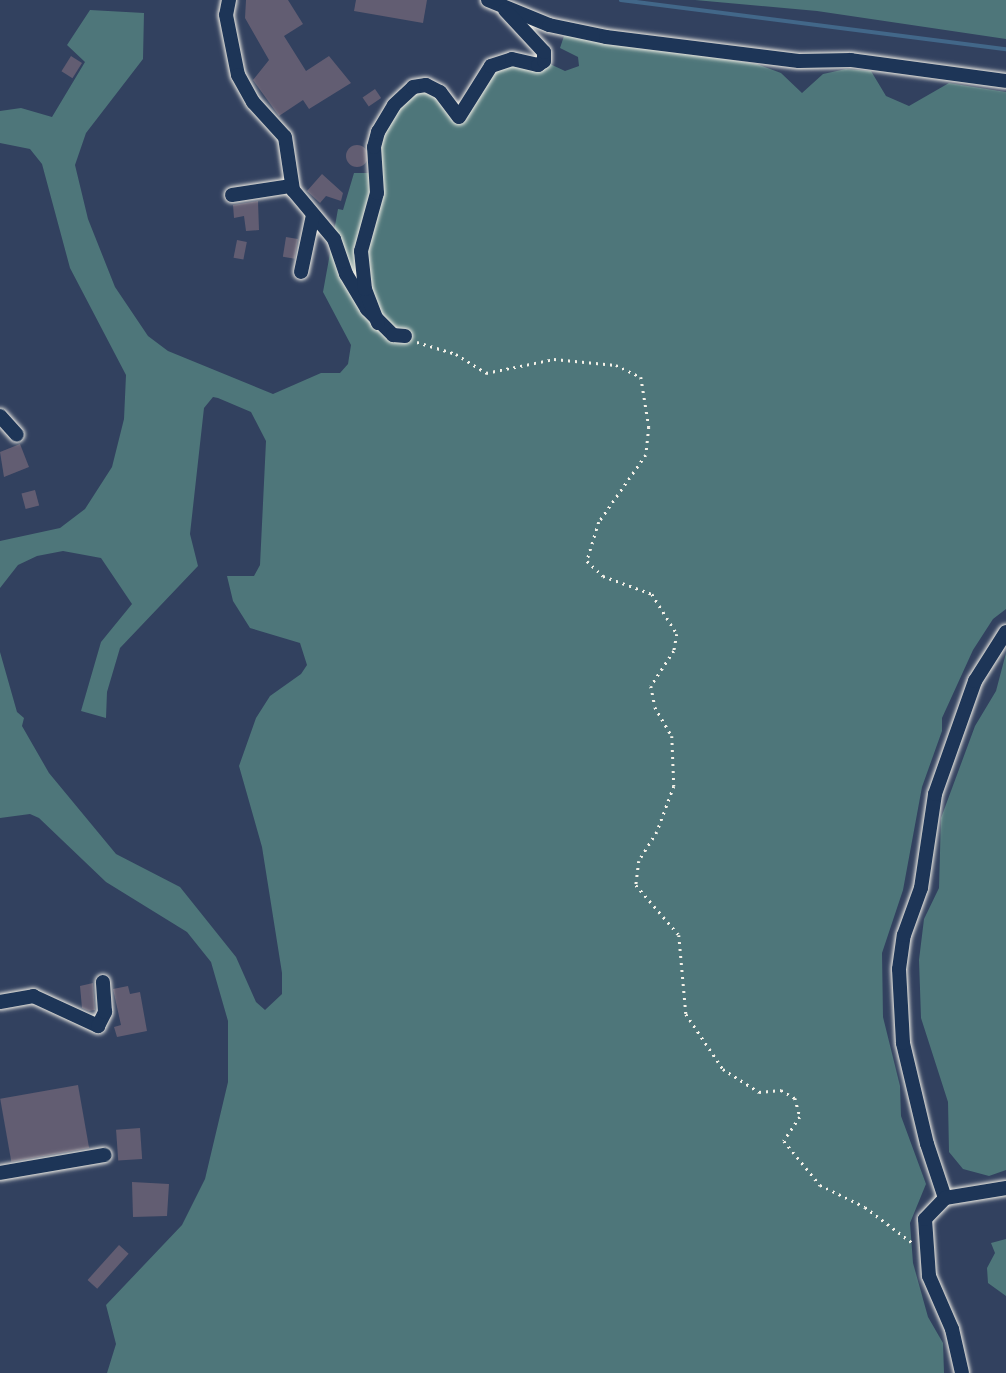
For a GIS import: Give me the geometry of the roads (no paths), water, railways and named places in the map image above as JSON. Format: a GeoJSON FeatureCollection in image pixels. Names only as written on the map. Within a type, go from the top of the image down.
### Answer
{"type":"FeatureCollection","features":[{"type":"Feature","properties":{"kind":"street"},"geometry":{"type":"LineString","coordinates":[[229,0],[226,15],[238,75],[253,102],[285,137],[291,186],[334,239],[352,286],[378,323],[393,335],[405,336]]}},
{"type":"Feature","properties":{"kind":"street"},"geometry":{"type":"LineString","coordinates":[[495,3],[549,25],[645,43],[799,61],[851,60],[1006,81]]}},
{"type":"Feature","properties":{"kind":"street"},"geometry":{"type":"LineString","coordinates":[[378,323],[365,289],[361,251],[378,187],[374,152],[378,132],[410,88],[426,85],[437,90],[458,117],[491,66],[512,59],[544,62],[544,52],[495,3]]}},
{"type":"Feature","properties":{"kind":"street"},"geometry":{"type":"LineString","coordinates":[[232,195],[291,186]]}},
{"type":"Feature","properties":{"kind":"street"},"geometry":{"type":"LineString","coordinates":[[301,272],[313,215]]}},
{"type":"Feature","properties":{"kind":"street"},"geometry":{"type":"LineString","coordinates":[[0,416],[17,435]]}},
{"type":"Feature","properties":{"kind":"street"},"geometry":{"type":"LineString","coordinates":[[945,1198],[926,1144],[903,1044],[899,969],[904,935],[919,895],[929,818],[945,762],[975,681],[1006,632]]}},
{"type":"Feature","properties":{"kind":"street"},"geometry":{"type":"LineString","coordinates":[[0,1002],[33,996],[97,1026],[105,1012],[103,982]]}},
{"type":"Feature","properties":{"kind":"street"},"geometry":{"type":"LineString","coordinates":[[0,1173],[104,1156]]}},
{"type":"Feature","properties":{"kind":"street"},"geometry":{"type":"LineString","coordinates":[[962,1373],[957,1341],[932,1288],[925,1252],[925,1219],[945,1198],[1006,1188]]}},
{"type":"Feature","properties":{"kind":"waterway"},"geometry":{"type":"LineString","coordinates":[[621,0],[1006,49]]}}]}
